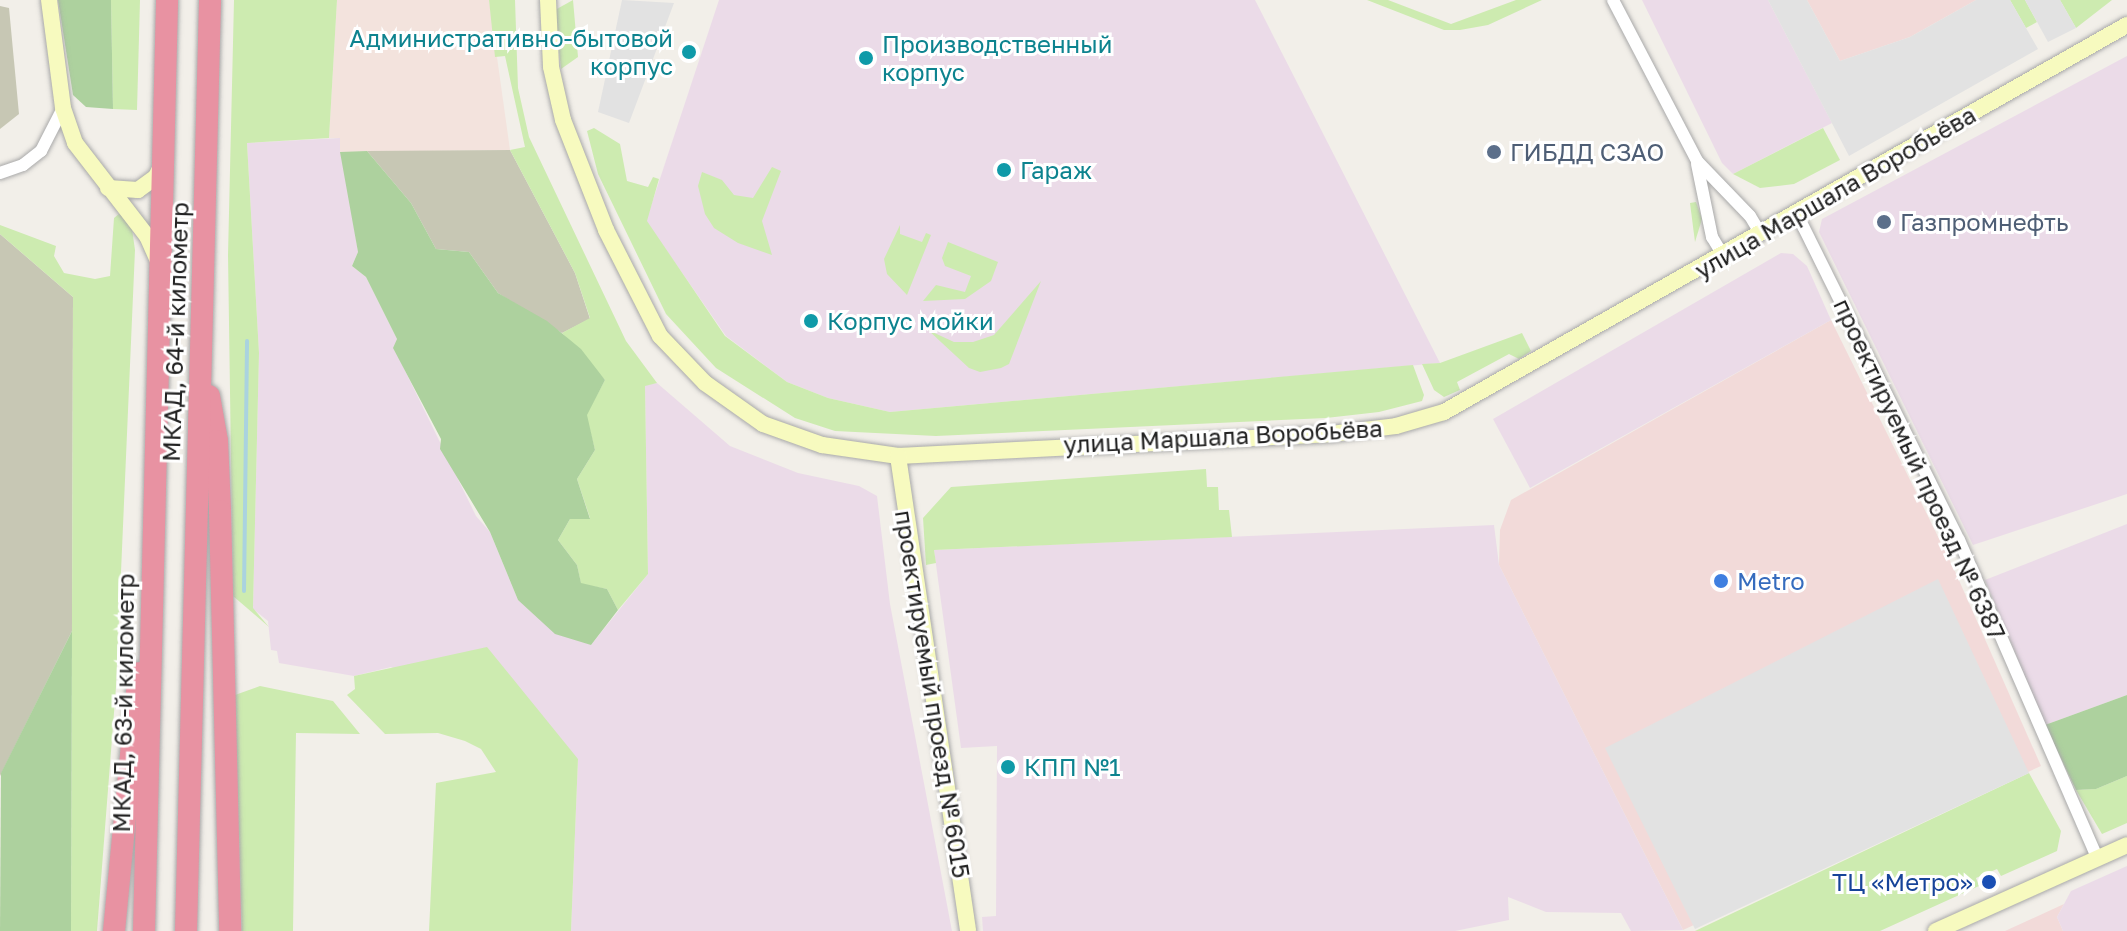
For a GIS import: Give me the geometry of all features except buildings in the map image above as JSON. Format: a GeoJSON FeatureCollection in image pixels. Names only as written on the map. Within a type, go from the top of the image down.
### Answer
{"type":"FeatureCollection","features":[{"type":"Feature","properties":{"kind":"highway","name":"МКАД, 64-й километр"},"geometry":{"type":"LineString","coordinates":[[156,477],[167,0]]}},
{"type":"Feature","properties":{"kind":"highway","name":"МКАД, 64-й километр"},"geometry":{"type":"LineString","coordinates":[[186,931],[210,0]]}},
{"type":"Feature","properties":{"kind":"highway"},"geometry":{"type":"LineString","coordinates":[[200,352],[217,441],[230,931]]}},
{"type":"Feature","properties":{"kind":"highway","name":"МКАД, 63-й километр"},"geometry":{"type":"LineString","coordinates":[[144,931],[156,477]]}},
{"type":"Feature","properties":{"kind":"highway"},"geometry":{"type":"LineString","coordinates":[[114,931],[133,704],[151,609]]}},
{"type":"Feature","properties":{"kind":"street"},"geometry":{"type":"LineString","coordinates":[[49,0],[63,108],[74,139],[106,187],[147,236],[161,270]]}},
{"type":"Feature","properties":{"kind":"street","name":"улица Маршала Воробьёва"},"geometry":{"type":"LineString","coordinates":[[548,0],[551,67],[563,120],[606,230],[660,336],[705,383],[763,424],[822,445],[898,456],[1331,434],[1408,423],[1476,397],[2127,25]]}},
{"type":"Feature","properties":{"kind":"street"},"geometry":{"type":"LineString","coordinates":[[1613,0],[1697,161],[1750,216],[1761,234]]}},
{"type":"Feature","properties":{"kind":"street"},"geometry":{"type":"LineString","coordinates":[[0,173],[23,165],[51,137],[63,108]]}},
{"type":"Feature","properties":{"kind":"street"},"geometry":{"type":"LineString","coordinates":[[51,137],[74,139]]}},
{"type":"Feature","properties":{"kind":"street"},"geometry":{"type":"LineString","coordinates":[[106,187],[116,192],[138,190],[156,177],[163,159]]}},
{"type":"Feature","properties":{"kind":"street"},"geometry":{"type":"LineString","coordinates":[[1697,161],[1712,237],[1723,255]]}},
{"type":"Feature","properties":{"kind":"street","name":"проектируемый проезд № 6387"},"geometry":{"type":"LineString","coordinates":[[1797,214],[1959,540],[2097,858]]}},
{"type":"Feature","properties":{"kind":"street","name":"проектируемый проезд № 6015"},"geometry":{"type":"LineString","coordinates":[[898,456],[968,931]]}},
{"type":"Feature","properties":{"kind":"street"},"geometry":{"type":"LineString","coordinates":[[1936,931],[2127,845]]}},
{"type":"Feature","properties":{"kind":"shaded area"},"geometry":{"type":"Polygon","coordinates":[[[337,0],[489,0],[510,150],[340,152],[340,138],[329,138],[337,0]]]}},
{"type":"Feature","properties":{"kind":"shaded area"},"geometry":{"type":"Polygon","coordinates":[[[622,0],[674,3],[629,123],[598,112],[622,0]]]}},
{"type":"Feature","properties":{"kind":"shaded area"},"geometry":{"type":"Polygon","coordinates":[[[719,0],[1255,0],[1440,363],[890,412],[828,398],[787,382],[726,336],[646,221],[719,0]]]}},
{"type":"Feature","properties":{"kind":"shaded area"},"geometry":{"type":"Polygon","coordinates":[[[1642,0],[1768,0],[1832,123],[1733,174],[1722,163],[1642,0]]]}},
{"type":"Feature","properties":{"kind":"shaded area"},"geometry":{"type":"Polygon","coordinates":[[[1768,0],[1807,0],[1840,61],[1910,37],[1976,0],[2010,0],[2038,49],[1849,156],[1768,0]]]}},
{"type":"Feature","properties":{"kind":"shaded area"},"geometry":{"type":"Polygon","coordinates":[[[1807,0],[1976,0],[1910,37],[1840,61],[1807,0]]]}},
{"type":"Feature","properties":{"kind":"shaded area"},"geometry":{"type":"Polygon","coordinates":[[[2025,0],[2060,0],[2076,28],[2048,42],[2025,0]]]}},
{"type":"Feature","properties":{"kind":"shaded area"},"geometry":{"type":"Polygon","coordinates":[[[0,6],[9,8],[19,114],[0,129],[0,6]]]}},
{"type":"Feature","properties":{"kind":"shaded area"},"geometry":{"type":"Polygon","coordinates":[[[2127,56],[2127,494],[1973,545],[1819,232],[1822,219],[2127,56]]]}},
{"type":"Feature","properties":{"kind":"shaded area"},"geometry":{"type":"Polygon","coordinates":[[[340,138],[358,252],[352,266],[366,277],[397,339],[394,348],[476,516],[490,532],[518,600],[591,645],[648,574],[645,385],[657,383],[730,446],[798,473],[859,486],[877,496],[890,604],[952,931],[571,931],[578,759],[391,667],[354,676],[279,663],[277,651],[271,650],[268,621],[253,609],[259,353],[247,143],[340,138]]]}},
{"type":"Feature","properties":{"kind":"shaded area"},"geometry":{"type":"Polygon","coordinates":[[[510,150],[575,273],[590,319],[562,333],[498,293],[469,252],[436,249],[411,203],[367,151],[510,150]]]}},
{"type":"Feature","properties":{"kind":"shaded area"},"geometry":{"type":"Polygon","coordinates":[[[0,234],[73,297],[72,631],[0,776],[0,234]]]}},
{"type":"Feature","properties":{"kind":"shaded area"},"geometry":{"type":"Polygon","coordinates":[[[1781,253],[1793,254],[1807,266],[1831,320],[1530,488],[1493,419],[1781,253]]]}},
{"type":"Feature","properties":{"kind":"shaded area"},"geometry":{"type":"Polygon","coordinates":[[[1831,320],[1954,569],[2041,766],[1683,930],[1499,565],[1500,530],[1511,500],[1831,320]]]}},
{"type":"Feature","properties":{"kind":"shaded area"},"geometry":{"type":"Polygon","coordinates":[[[2127,524],[2127,695],[2045,725],[1985,580],[2127,524]]]}},
{"type":"Feature","properties":{"kind":"shaded area"},"geometry":{"type":"Polygon","coordinates":[[[1494,525],[1499,565],[1683,930],[1631,931],[1621,913],[1546,912],[1508,897],[1509,920],[1455,931],[983,931],[982,917],[996,916],[997,746],[961,748],[934,550],[1494,525]]]}},
{"type":"Feature","properties":{"kind":"shaded area"},"geometry":{"type":"Polygon","coordinates":[[[1938,579],[2029,773],[1695,929],[1605,748],[1938,579]]]}},
{"type":"Feature","properties":{"kind":"shaded area"},"geometry":{"type":"Polygon","coordinates":[[[2127,866],[2127,931],[2063,931],[2057,917],[2071,891],[2127,866]]]}},
{"type":"Feature","properties":{"kind":"shaded area"},"geometry":{"type":"Polygon","coordinates":[[[2064,904],[2057,917],[2063,931],[2005,931],[2064,904]]]}},
{"type":"Feature","properties":{"kind":"green space"},"geometry":{"type":"Polygon","coordinates":[[[58,0],[111,0],[113,109],[86,107],[73,95],[58,0]]]}},
{"type":"Feature","properties":{"kind":"green space"},"geometry":{"type":"Polygon","coordinates":[[[111,0],[140,0],[137,110],[113,109],[111,0]]]}},
{"type":"Feature","properties":{"kind":"green space"},"geometry":{"type":"Polygon","coordinates":[[[234,0],[337,0],[329,138],[247,143],[259,353],[253,608],[269,627],[233,596],[228,255],[234,0]]]}},
{"type":"Feature","properties":{"kind":"green space"},"geometry":{"type":"Polygon","coordinates":[[[489,0],[515,0],[518,88],[529,137],[626,341],[657,383],[645,386],[648,574],[618,610],[607,589],[581,584],[577,565],[558,540],[570,519],[590,518],[577,479],[595,450],[586,415],[605,380],[562,333],[590,318],[575,273],[510,150],[525,147],[505,56],[495,57],[489,0]]]}},
{"type":"Feature","properties":{"kind":"green space"},"geometry":{"type":"Polygon","coordinates":[[[573,0],[578,57],[561,69],[555,10],[573,0]]]}},
{"type":"Feature","properties":{"kind":"green space"},"geometry":{"type":"Polygon","coordinates":[[[1367,0],[1388,0],[1451,24],[1516,0],[1542,0],[1488,25],[1444,30],[1367,0]]]}},
{"type":"Feature","properties":{"kind":"green space"},"geometry":{"type":"Polygon","coordinates":[[[2010,0],[2025,0],[2037,22],[2026,28],[2010,0]]]}},
{"type":"Feature","properties":{"kind":"green space"},"geometry":{"type":"Polygon","coordinates":[[[2060,0],[2112,0],[2076,28],[2060,0]]]}},
{"type":"Feature","properties":{"kind":"green space"},"geometry":{"type":"Polygon","coordinates":[[[594,128],[620,144],[627,181],[648,187],[653,177],[659,179],[647,221],[725,336],[787,382],[828,398],[890,412],[1413,365],[1424,395],[1422,401],[1379,412],[1326,418],[936,436],[835,431],[795,418],[716,368],[666,314],[598,174],[587,131],[594,128]]]}},
{"type":"Feature","properties":{"kind":"green space"},"geometry":{"type":"Polygon","coordinates":[[[1823,128],[1840,160],[1794,184],[1760,188],[1733,174],[1823,128]]]}},
{"type":"Feature","properties":{"kind":"green space"},"geometry":{"type":"Polygon","coordinates":[[[367,151],[411,203],[436,249],[469,252],[498,293],[547,321],[581,349],[605,380],[587,415],[595,450],[577,479],[590,519],[570,519],[558,540],[577,565],[581,583],[607,589],[618,610],[591,645],[555,634],[518,600],[490,532],[440,449],[441,439],[393,348],[397,339],[366,277],[352,266],[358,252],[340,152],[367,151]]]}},
{"type":"Feature","properties":{"kind":"green space"},"geometry":{"type":"Polygon","coordinates":[[[772,167],[781,171],[762,221],[772,255],[738,243],[714,228],[705,214],[698,186],[702,172],[722,180],[734,195],[753,198],[772,167]]]}},
{"type":"Feature","properties":{"kind":"green space"},"geometry":{"type":"Polygon","coordinates":[[[1696,202],[1702,219],[1695,242],[1690,203],[1696,202]]]}},
{"type":"Feature","properties":{"kind":"green space"},"geometry":{"type":"Polygon","coordinates":[[[120,213],[132,229],[135,250],[116,687],[97,931],[71,931],[73,297],[0,234],[0,225],[56,246],[54,256],[64,273],[95,279],[110,276],[114,218],[120,213]]]}},
{"type":"Feature","properties":{"kind":"green space"},"geometry":{"type":"Polygon","coordinates":[[[900,225],[900,234],[922,242],[926,233],[931,235],[907,295],[887,274],[884,259],[900,225]]]}},
{"type":"Feature","properties":{"kind":"green space"},"geometry":{"type":"Polygon","coordinates":[[[948,242],[998,262],[991,281],[965,299],[923,301],[936,285],[965,292],[971,276],[945,266],[942,258],[948,242]]]}},
{"type":"Feature","properties":{"kind":"green space"},"geometry":{"type":"Polygon","coordinates":[[[1041,281],[1009,364],[1001,368],[980,372],[969,368],[928,330],[954,342],[973,342],[994,335],[1041,281]]]}},
{"type":"Feature","properties":{"kind":"green space"},"geometry":{"type":"Polygon","coordinates":[[[1522,333],[1531,351],[1519,359],[1509,354],[1457,382],[1460,390],[1444,397],[1434,390],[1422,364],[1440,363],[1522,333]]]}},
{"type":"Feature","properties":{"kind":"green space"},"geometry":{"type":"Polygon","coordinates":[[[1206,469],[1207,487],[1218,487],[1219,510],[1229,510],[1232,537],[934,550],[936,563],[926,565],[923,518],[951,487],[1206,469]]]}},
{"type":"Feature","properties":{"kind":"green space"},"geometry":{"type":"Polygon","coordinates":[[[72,631],[71,931],[0,931],[1,773],[72,631]]]}},
{"type":"Feature","properties":{"kind":"green space"},"geometry":{"type":"Polygon","coordinates":[[[487,647],[578,759],[571,931],[429,931],[436,783],[496,772],[481,749],[465,741],[438,733],[385,734],[347,695],[355,689],[354,676],[487,647]]]}},
{"type":"Feature","properties":{"kind":"green space"},"geometry":{"type":"Polygon","coordinates":[[[260,686],[333,701],[360,734],[296,733],[293,931],[242,931],[235,695],[260,686]]]}},
{"type":"Feature","properties":{"kind":"green space"},"geometry":{"type":"Polygon","coordinates":[[[2127,695],[2127,776],[2096,789],[2076,790],[2045,725],[2127,695]]]}},
{"type":"Feature","properties":{"kind":"green space"},"geometry":{"type":"Polygon","coordinates":[[[2029,773],[2061,831],[2057,851],[2001,876],[1997,869],[1976,878],[1979,886],[1880,931],[1695,931],[2029,773]]]}},
{"type":"Feature","properties":{"kind":"green space"},"geometry":{"type":"Polygon","coordinates":[[[2127,776],[2127,823],[2102,834],[2076,790],[2096,789],[2127,776]]]}},
{"type":"Feature","properties":{"kind":"waterway"},"geometry":{"type":"LineString","coordinates":[[244,591],[247,341]]}},
{"type":"Feature","properties":{"kind":"place","name":"Административно-бытовой корпус"},"geometry":{"type":"Point","coordinates":[689,52]}},
{"type":"Feature","properties":{"kind":"place","name":"Производственный корпус"},"geometry":{"type":"Point","coordinates":[866,58]}},
{"type":"Feature","properties":{"kind":"place","name":"ГИБДД СЗАО"},"geometry":{"type":"Point","coordinates":[1494,152]}},
{"type":"Feature","properties":{"kind":"place","name":"Гараж"},"geometry":{"type":"Point","coordinates":[1004,170]}},
{"type":"Feature","properties":{"kind":"place","name":"Газпромнефть"},"geometry":{"type":"Point","coordinates":[1884,222]}},
{"type":"Feature","properties":{"kind":"place","name":"Корпус мойки"},"geometry":{"type":"Point","coordinates":[811,321]}},
{"type":"Feature","properties":{"kind":"place","name":"Metro"},"geometry":{"type":"Point","coordinates":[1721,581]}},
{"type":"Feature","properties":{"kind":"place","name":"КПП №1"},"geometry":{"type":"Point","coordinates":[1008,767]}},
{"type":"Feature","properties":{"kind":"place","name":"ТЦ «Метро»"},"geometry":{"type":"Point","coordinates":[1989,882]}}]}
